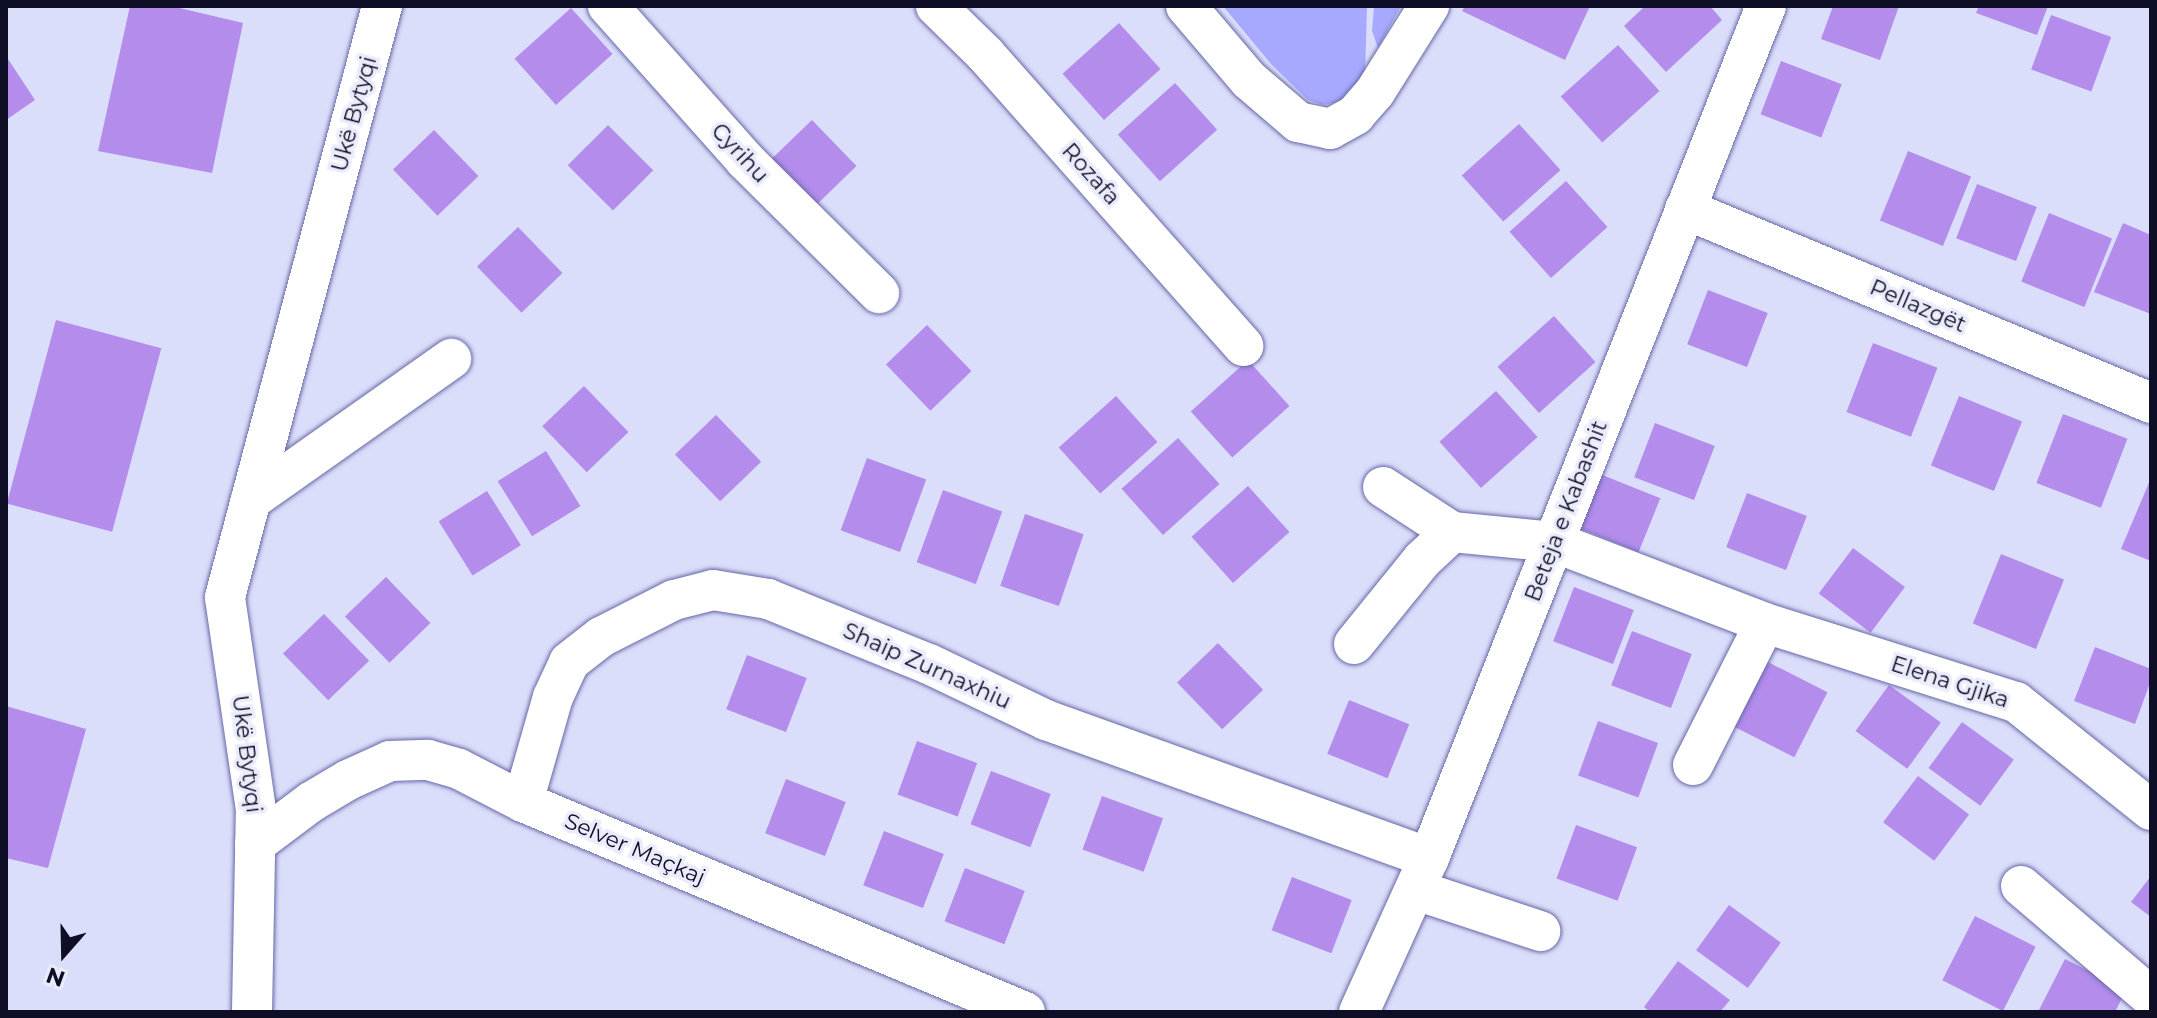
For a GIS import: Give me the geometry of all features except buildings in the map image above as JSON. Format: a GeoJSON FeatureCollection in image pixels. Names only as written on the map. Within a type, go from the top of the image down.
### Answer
{"type":"FeatureCollection","features":[{"type":"Feature","properties":{"kind":"street","name":"Ukë Bytyqi"},"geometry":{"type":"LineString","coordinates":[[252,1012],[256,810],[225,597],[382,6]]}},
{"type":"Feature","properties":{"kind":"street","name":"Cyrihu"},"geometry":{"type":"LineString","coordinates":[[608,6],[745,160],[879,293]]}},
{"type":"Feature","properties":{"kind":"street","name":"Rozafa"},"geometry":{"type":"LineString","coordinates":[[936,6],[985,54],[1243,346]]}},
{"type":"Feature","properties":{"kind":"street"},"geometry":{"type":"LineString","coordinates":[[1188,9],[1249,80],[1298,122],[1330,129],[1355,115],[1375,92],[1429,6]]}},
{"type":"Feature","properties":{"kind":"street","name":"Beteja e Kabashit"},"geometry":{"type":"LineString","coordinates":[[1359,1012],[1423,874],[1766,6]]}},
{"type":"Feature","properties":{"kind":"street","name":"Pellazgët"},"geometry":{"type":"LineString","coordinates":[[1685,209],[2151,403]]}},
{"type":"Feature","properties":{"kind":"street"},"geometry":{"type":"LineString","coordinates":[[251,500],[451,359]]}},
{"type":"Feature","properties":{"kind":"street"},"geometry":{"type":"LineString","coordinates":[[1354,644],[1422,560],[1452,532],[1383,487]]}},
{"type":"Feature","properties":{"kind":"street","name":"Elena Gjika"},"geometry":{"type":"LineString","coordinates":[[1452,532],[1554,542],[1765,623],[2016,702],[2151,810]]}},
{"type":"Feature","properties":{"kind":"street","name":"Shaip Zurnaxhiu"},"geometry":{"type":"LineString","coordinates":[[523,802],[548,712],[569,662],[601,637],[674,600],[713,590],[768,599],[929,664],[1046,720],[1423,874],[1540,931]]}},
{"type":"Feature","properties":{"kind":"street"},"geometry":{"type":"LineString","coordinates":[[1693,765],[1765,623]]}},
{"type":"Feature","properties":{"kind":"street","name":"Selver Maçkaj"},"geometry":{"type":"LineString","coordinates":[[255,844],[311,802],[390,761],[428,760],[459,769],[523,802],[1025,1012]]}},
{"type":"Feature","properties":{"kind":"street"},"geometry":{"type":"LineString","coordinates":[[2021,886],[2151,997]]}},
{"type":"Feature","properties":{"kind":"shaded area"},"geometry":{"type":"Polygon","coordinates":[[[1223,6],[1367,6],[1365,77],[1347,100],[1323,105],[1308,100],[1271,64],[1223,6]]]}},
{"type":"Feature","properties":{"kind":"shaded area"},"geometry":{"type":"Polygon","coordinates":[[[1374,6],[1401,6],[1378,48],[1372,31],[1374,6]]]}}]}
